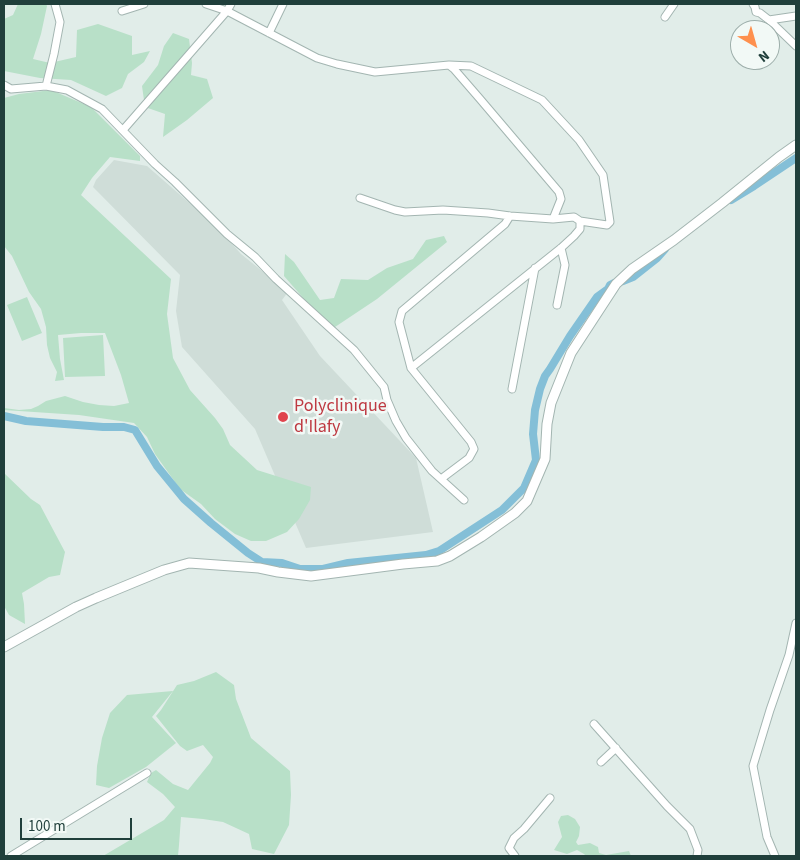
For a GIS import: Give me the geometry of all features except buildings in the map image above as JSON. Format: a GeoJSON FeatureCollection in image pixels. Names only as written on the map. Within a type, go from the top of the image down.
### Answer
{"type":"FeatureCollection","features":[{"type":"Feature","properties":{"kind":"street"},"geometry":{"type":"LineString","coordinates":[[46,86],[60,22],[55,4]]}},
{"type":"Feature","properties":{"kind":"street"},"geometry":{"type":"LineString","coordinates":[[206,4],[227,11],[317,58],[337,64],[374,72],[448,65],[470,66],[542,100],[579,140],[603,175],[610,222],[607,225],[580,221],[574,217],[553,219],[452,211],[405,212],[360,198]]}},
{"type":"Feature","properties":{"kind":"street"},"geometry":{"type":"LineString","coordinates":[[123,130],[227,11],[231,4]]}},
{"type":"Feature","properties":{"kind":"street"},"geometry":{"type":"LineString","coordinates":[[269,33],[283,4]]}},
{"type":"Feature","properties":{"kind":"street"},"geometry":{"type":"LineString","coordinates":[[665,17],[674,4]]}},
{"type":"Feature","properties":{"kind":"street"},"geometry":{"type":"LineString","coordinates":[[753,4],[756,12],[769,20],[796,16]]}},
{"type":"Feature","properties":{"kind":"street"},"geometry":{"type":"LineString","coordinates":[[122,11],[140,5]]}},
{"type":"Feature","properties":{"kind":"street"},"geometry":{"type":"LineString","coordinates":[[780,31],[796,46]]}},
{"type":"Feature","properties":{"kind":"street"},"geometry":{"type":"LineString","coordinates":[[448,65],[480,99],[559,192],[561,199],[553,219]]}},
{"type":"Feature","properties":{"kind":"street"},"geometry":{"type":"LineString","coordinates":[[4,85],[11,89],[46,86],[67,90],[102,109],[227,234],[255,257],[276,279],[354,350],[384,387],[396,421],[406,438],[432,471],[464,500]]}},
{"type":"Feature","properties":{"kind":"street"},"geometry":{"type":"LineString","coordinates":[[4,647],[76,607],[164,570],[189,563],[259,568],[311,576],[403,564],[437,562],[481,537],[515,513],[527,501],[545,459],[547,424],[551,403],[571,353],[616,284],[632,269],[674,240],[796,145]]}},
{"type":"Feature","properties":{"kind":"street"},"geometry":{"type":"LineString","coordinates":[[441,479],[469,458],[474,449],[471,442],[411,368],[399,322],[402,311],[505,224],[510,216]]}},
{"type":"Feature","properties":{"kind":"street"},"geometry":{"type":"LineString","coordinates":[[411,368],[561,248],[580,229],[580,221]]}},
{"type":"Feature","properties":{"kind":"street"},"geometry":{"type":"LineString","coordinates":[[556,305],[565,265],[561,248]]}},
{"type":"Feature","properties":{"kind":"street"},"geometry":{"type":"LineString","coordinates":[[512,389],[535,268]]}},
{"type":"Feature","properties":{"kind":"street"},"geometry":{"type":"LineString","coordinates":[[774,856],[767,837],[753,766],[770,710],[790,655],[796,623]]}},
{"type":"Feature","properties":{"kind":"street"},"geometry":{"type":"LineString","coordinates":[[594,724],[690,829],[698,850],[697,856]]}},
{"type":"Feature","properties":{"kind":"street"},"geometry":{"type":"LineString","coordinates":[[601,762],[616,748]]}},
{"type":"Feature","properties":{"kind":"street"},"geometry":{"type":"LineString","coordinates":[[11,856],[147,773]]}},
{"type":"Feature","properties":{"kind":"street"},"geometry":{"type":"LineString","coordinates":[[515,856],[509,848],[514,838],[524,830],[550,798]]}},
{"type":"Feature","properties":{"kind":"shaded area"},"geometry":{"type":"Polygon","coordinates":[[[114,160],[147,166],[217,227],[241,254],[288,292],[282,300],[320,356],[416,458],[433,532],[306,548],[255,429],[182,347],[176,311],[180,275],[93,187],[96,180],[114,160]]]}},
{"type":"Feature","properties":{"kind":"green space"},"geometry":{"type":"Polygon","coordinates":[[[18,4],[46,4],[47,6],[33,59],[50,63],[76,57],[77,30],[98,24],[132,36],[132,55],[150,51],[144,62],[128,74],[122,88],[106,96],[71,80],[40,78],[4,71],[4,19],[13,15],[18,4]]]}},
{"type":"Feature","properties":{"kind":"green space"},"geometry":{"type":"Polygon","coordinates":[[[173,33],[189,39],[192,63],[191,75],[207,79],[213,98],[163,137],[165,114],[145,107],[142,86],[158,65],[164,46],[173,33]]]}},
{"type":"Feature","properties":{"kind":"green space"},"geometry":{"type":"Polygon","coordinates":[[[51,90],[91,107],[140,156],[140,161],[110,157],[92,178],[81,195],[171,279],[167,314],[173,358],[190,390],[223,429],[230,445],[257,470],[311,487],[310,500],[299,519],[287,532],[266,541],[251,541],[235,534],[215,519],[201,504],[180,489],[155,454],[147,437],[134,423],[79,415],[4,410],[4,408],[31,409],[46,401],[65,396],[99,405],[114,406],[129,403],[121,375],[105,333],[58,335],[64,380],[55,381],[57,372],[50,358],[46,327],[41,309],[29,292],[12,256],[4,246],[4,98],[51,90]]]}},
{"type":"Feature","properties":{"kind":"green space"},"geometry":{"type":"Polygon","coordinates":[[[444,236],[447,242],[377,299],[332,329],[284,276],[285,254],[294,262],[320,300],[334,298],[341,279],[368,280],[387,268],[413,259],[426,240],[444,236]]]}},
{"type":"Feature","properties":{"kind":"green space"},"geometry":{"type":"Polygon","coordinates":[[[27,297],[42,333],[22,341],[7,305],[27,297]]]}},
{"type":"Feature","properties":{"kind":"green space"},"geometry":{"type":"Polygon","coordinates":[[[103,335],[105,376],[65,377],[63,338],[103,335]]]}},
{"type":"Feature","properties":{"kind":"green space"},"geometry":{"type":"Polygon","coordinates":[[[4,473],[40,505],[65,552],[60,575],[49,577],[22,593],[25,624],[9,615],[4,606],[4,473]]]}},
{"type":"Feature","properties":{"kind":"green space"},"geometry":{"type":"Polygon","coordinates":[[[216,672],[234,685],[236,699],[251,738],[290,771],[289,825],[274,854],[252,849],[249,834],[223,822],[181,817],[178,856],[103,856],[164,820],[175,807],[163,794],[147,782],[151,773],[156,770],[173,784],[188,790],[210,763],[213,757],[203,745],[187,751],[180,746],[156,716],[177,685],[194,681],[216,672]]]}},
{"type":"Feature","properties":{"kind":"green space"},"geometry":{"type":"Polygon","coordinates":[[[173,691],[152,717],[176,743],[146,767],[109,788],[96,785],[102,738],[110,713],[127,695],[173,691]]]}},
{"type":"Feature","properties":{"kind":"green space"},"geometry":{"type":"Polygon","coordinates":[[[568,815],[575,819],[580,827],[576,842],[578,845],[590,843],[598,847],[599,853],[606,855],[629,851],[631,856],[586,856],[577,850],[567,854],[554,850],[562,837],[558,822],[561,816],[568,815]]]}},
{"type":"Feature","properties":{"kind":"waterway"},"geometry":{"type":"LineString","coordinates":[[731,200],[796,158]]}},
{"type":"Feature","properties":{"kind":"waterway"},"geometry":{"type":"LineString","coordinates":[[4,416],[26,421],[124,427],[135,430],[157,466],[184,499],[248,553],[262,562],[282,563],[300,569],[323,569],[348,563],[426,555],[439,551],[502,510],[524,488],[536,460],[533,434],[535,410],[545,376],[597,297],[608,289],[610,285],[633,277],[657,258],[665,249]]}},
{"type":"Feature","properties":{"kind":"place","name":"Polyclinique d'Ilafy"},"geometry":{"type":"Point","coordinates":[283,417]}}]}
